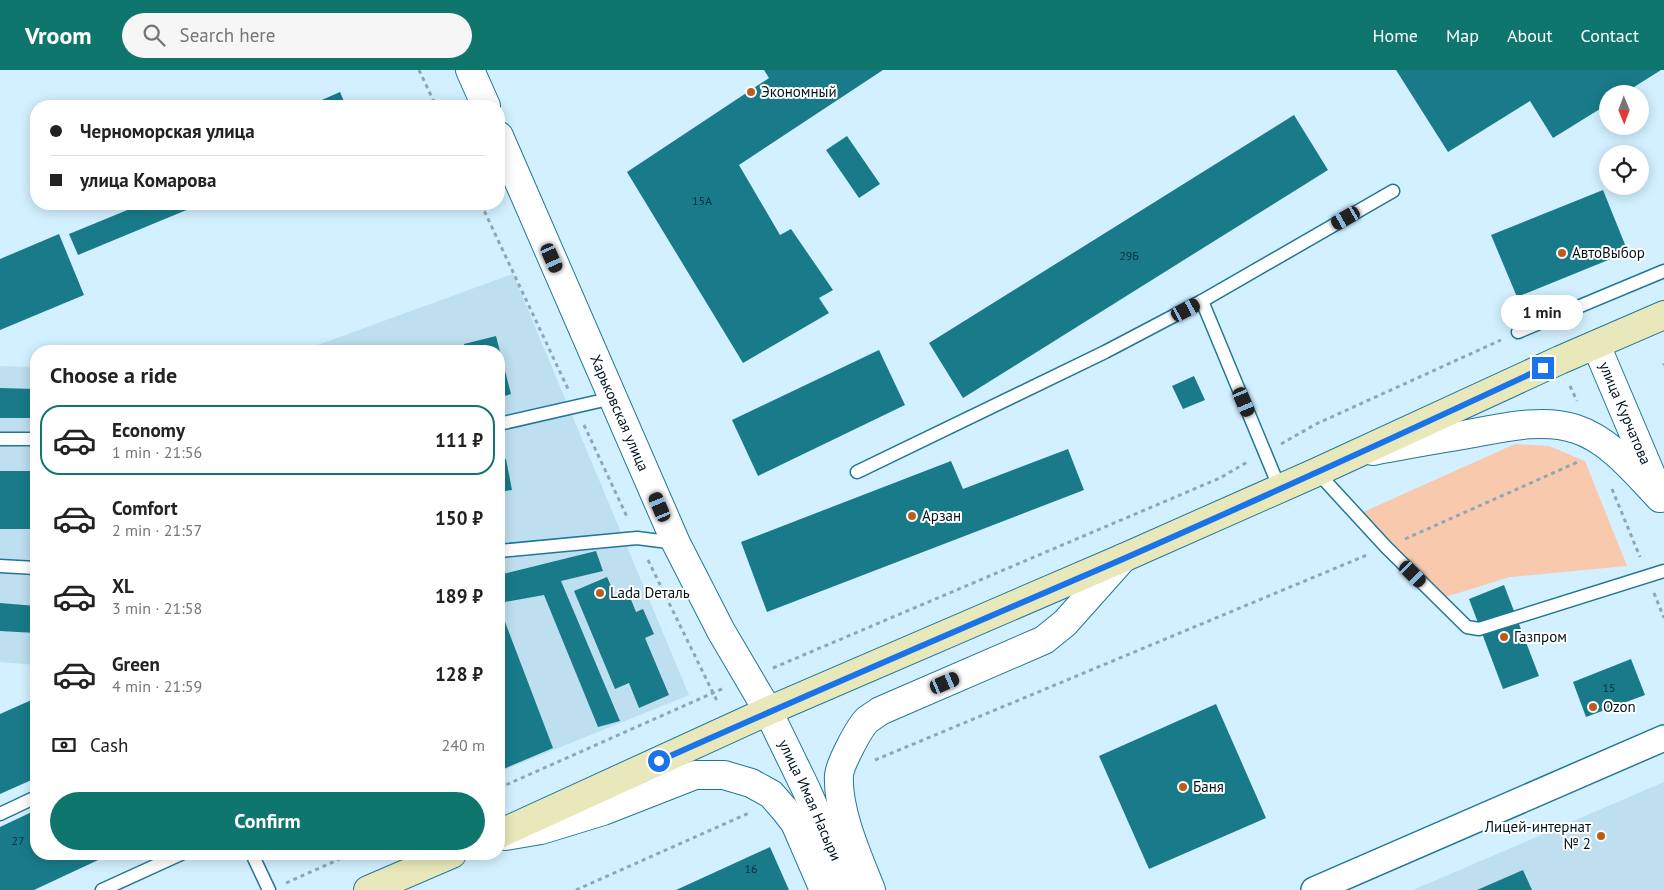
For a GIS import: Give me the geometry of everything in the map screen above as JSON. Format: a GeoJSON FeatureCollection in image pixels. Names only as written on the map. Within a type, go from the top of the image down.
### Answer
{"type":"FeatureCollection","features":[{"type":"Feature","properties":{"kind":"main road"},"geometry":{"type":"LineString","coordinates":[[505,832],[768,712],[1280,489],[1664,315]]}},
{"type":"Feature","properties":{"kind":"main road"},"geometry":{"type":"LineString","coordinates":[[368,890],[438,860]]}},
{"type":"Feature","properties":{"kind":"street"},"geometry":{"type":"LineString","coordinates":[[470,70],[483,100]]}},
{"type":"Feature","properties":{"kind":"street","name":"Харьковская улица"},"geometry":{"type":"LineString","coordinates":[[505,150],[676,543],[721,631],[768,712]]}},
{"type":"Feature","properties":{"kind":"street","name":"улица Курчатова"},"geometry":{"type":"LineString","coordinates":[[1596,345],[1662,503]]}},
{"type":"Feature","properties":{"kind":"street"},"geometry":{"type":"LineString","coordinates":[[1359,453],[1525,425],[1556,425],[1575,428],[1592,436],[1630,467],[1662,503]]}},
{"type":"Feature","properties":{"kind":"street"},"geometry":{"type":"LineString","coordinates":[[871,890],[850,837],[841,799],[839,775],[854,738],[866,721],[880,711],[1044,640],[1065,622],[1123,558]]}},
{"type":"Feature","properties":{"kind":"street","name":"улица Имая Насыри"},"geometry":{"type":"LineString","coordinates":[[768,712],[806,789],[850,890]]}},
{"type":"Feature","properties":{"kind":"street"},"geometry":{"type":"LineString","coordinates":[[1314,890],[1664,738]]}},
{"type":"Feature","properties":{"kind":"street"},"geometry":{"type":"LineString","coordinates":[[505,834],[541,830],[603,811],[695,775],[724,776],[751,782],[771,794],[795,823],[824,890]]}},
{"type":"Feature","properties":{"kind":"lane"},"geometry":{"type":"LineString","coordinates":[[857,472],[1096,356],[1202,301],[1393,191]]}},
{"type":"Feature","properties":{"kind":"lane"},"geometry":{"type":"LineString","coordinates":[[1518,332],[1664,271]]}},
{"type":"Feature","properties":{"kind":"lane"},"geometry":{"type":"LineString","coordinates":[[1202,301],[1280,489]]}},
{"type":"Feature","properties":{"kind":"lane"},"geometry":{"type":"LineString","coordinates":[[505,423],[613,398]]}},
{"type":"Feature","properties":{"kind":"lane"},"geometry":{"type":"LineString","coordinates":[[0,439],[30,439]]}},
{"type":"Feature","properties":{"kind":"lane"},"geometry":{"type":"LineString","coordinates":[[1318,472],[1386,547],[1467,627],[1473,629],[1479,629],[1664,571]]}},
{"type":"Feature","properties":{"kind":"lane"},"geometry":{"type":"LineString","coordinates":[[505,550],[637,538],[676,543]]}},
{"type":"Feature","properties":{"kind":"lane"},"geometry":{"type":"LineString","coordinates":[[0,566],[30,568]]}},
{"type":"Feature","properties":{"kind":"lane"},"geometry":{"type":"LineString","coordinates":[[0,814],[30,800]]}},
{"type":"Feature","properties":{"kind":"lane"},"geometry":{"type":"LineString","coordinates":[[102,890],[168,860]]}},
{"type":"Feature","properties":{"kind":"lane"},"geometry":{"type":"LineString","coordinates":[[256,860],[274,888]]}},
{"type":"Feature","properties":{"kind":"path"},"geometry":{"type":"LineString","coordinates":[[419,70],[433,100]]}},
{"type":"Feature","properties":{"kind":"path"},"geometry":{"type":"LineString","coordinates":[[484,210],[637,538],[718,703]]}},
{"type":"Feature","properties":{"kind":"path"},"geometry":{"type":"LineString","coordinates":[[768,670],[1220,478],[1316,424],[1518,332]]}},
{"type":"Feature","properties":{"kind":"path"},"geometry":{"type":"LineString","coordinates":[[874,760],[1386,547],[1580,460]]}},
{"type":"Feature","properties":{"kind":"path"},"geometry":{"type":"LineString","coordinates":[[1612,488],[1664,618]]}},
{"type":"Feature","properties":{"kind":"path"},"geometry":{"type":"LineString","coordinates":[[505,785],[728,687]]}},
{"type":"Feature","properties":{"kind":"path"},"geometry":{"type":"LineString","coordinates":[[576,890],[758,810]]}},
{"type":"Feature","properties":{"kind":"path"},"geometry":{"type":"LineString","coordinates":[[274,888],[337,860]]}},
{"type":"Feature","properties":{"kind":"shaded area"},"geometry":{"type":"Polygon","coordinates":[[[513,274],[689,695],[505,770],[505,345],[318,345],[513,274]]]}},
{"type":"Feature","properties":{"kind":"shaded area"},"geometry":{"type":"Polygon","coordinates":[[[0,366],[30,367],[30,664],[0,662],[0,366]]]}},
{"type":"Feature","properties":{"kind":"shaded area"},"geometry":{"type":"Polygon","coordinates":[[[1515,444],[1549,446],[1585,461],[1627,566],[1510,577],[1442,598],[1361,513],[1515,444]]]}},
{"type":"Feature","properties":{"kind":"shaded area","name":"Лицей-интернат № 2"},"geometry":{"type":"Polygon","coordinates":[[[1664,782],[1664,890],[1413,890],[1664,782]]]}},
{"type":"Feature","properties":{"kind":"building"},"geometry":{"type":"Polygon","coordinates":[[[764,70],[883,70],[739,165],[780,235],[791,229],[833,290],[819,298],[829,313],[743,363],[627,172],[769,78],[764,70]]]}},
{"type":"Feature","properties":{"kind":"building"},"geometry":{"type":"Polygon","coordinates":[[[1396,70],[1661,70],[1637,85],[1599,85],[1599,110],[1553,138],[1530,101],[1448,152],[1396,70]]]}},
{"type":"Feature","properties":{"kind":"building"},"geometry":{"type":"Polygon","coordinates":[[[340,92],[343,100],[322,100],[340,92]]]}},
{"type":"Feature","properties":{"kind":"building"},"geometry":{"type":"Polygon","coordinates":[[[1294,115],[1328,170],[963,398],[929,343],[1294,115]]]}},
{"type":"Feature","properties":{"kind":"building"},"geometry":{"type":"Polygon","coordinates":[[[847,136],[880,184],[859,198],[826,150],[847,136]]]}},
{"type":"Feature","properties":{"kind":"building"},"geometry":{"type":"Polygon","coordinates":[[[1599,192],[1599,195],[1605,195],[1628,252],[1517,297],[1491,235],[1599,192]]]}},
{"type":"Feature","properties":{"kind":"building"},"geometry":{"type":"Polygon","coordinates":[[[127,210],[187,210],[78,255],[69,234],[127,210]]]}},
{"type":"Feature","properties":{"kind":"building"},"geometry":{"type":"Polygon","coordinates":[[[59,234],[84,295],[0,330],[0,259],[59,234]]]}},
{"type":"Feature","properties":{"kind":"building"},"geometry":{"type":"Polygon","coordinates":[[[496,336],[498,345],[464,345],[496,336]]]}},
{"type":"Feature","properties":{"kind":"building"},"geometry":{"type":"Polygon","coordinates":[[[879,350],[905,405],[758,476],[732,420],[879,350]]]}},
{"type":"Feature","properties":{"kind":"building"},"geometry":{"type":"Polygon","coordinates":[[[505,371],[511,394],[505,396],[505,371]]]}},
{"type":"Feature","properties":{"kind":"building"},"geometry":{"type":"Polygon","coordinates":[[[1194,376],[1205,400],[1183,409],[1172,386],[1194,376]]]}},
{"type":"Feature","properties":{"kind":"building"},"geometry":{"type":"Polygon","coordinates":[[[0,388],[30,389],[30,418],[0,418],[0,388]]]}},
{"type":"Feature","properties":{"kind":"building","name":"Арзан"},"geometry":{"type":"Polygon","coordinates":[[[1068,449],[1084,490],[767,612],[741,542],[951,461],[963,489],[1068,449]]]}},
{"type":"Feature","properties":{"kind":"building"},"geometry":{"type":"Polygon","coordinates":[[[505,459],[512,490],[505,491],[505,459]]]}},
{"type":"Feature","properties":{"kind":"building"},"geometry":{"type":"Polygon","coordinates":[[[0,471],[30,471],[30,529],[0,529],[0,471]]]}},
{"type":"Feature","properties":{"kind":"building"},"geometry":{"type":"Polygon","coordinates":[[[596,551],[603,571],[561,581],[620,721],[598,727],[544,595],[505,602],[505,574],[596,551]]]}},
{"type":"Feature","properties":{"kind":"building"},"geometry":{"type":"Polygon","coordinates":[[[607,577],[616,597],[628,592],[636,612],[643,609],[654,634],[645,638],[669,695],[639,708],[629,683],[615,689],[574,591],[607,577]]]}},
{"type":"Feature","properties":{"kind":"building","name":"Газпром"},"geometry":{"type":"Polygon","coordinates":[[[1504,585],[1539,676],[1503,689],[1469,599],[1504,585]]]}},
{"type":"Feature","properties":{"kind":"building"},"geometry":{"type":"Polygon","coordinates":[[[0,603],[30,606],[30,633],[0,631],[0,603]]]}},
{"type":"Feature","properties":{"kind":"building"},"geometry":{"type":"Polygon","coordinates":[[[505,622],[553,748],[505,768],[505,622]]]}},
{"type":"Feature","properties":{"kind":"building"},"geometry":{"type":"Polygon","coordinates":[[[1631,659],[1645,695],[1586,717],[1573,682],[1631,659]]]}},
{"type":"Feature","properties":{"kind":"building"},"geometry":{"type":"Polygon","coordinates":[[[30,701],[30,781],[0,794],[0,714],[30,701]]]}},
{"type":"Feature","properties":{"kind":"building","name":"Баня"},"geometry":{"type":"Polygon","coordinates":[[[1216,704],[1266,818],[1149,869],[1099,756],[1216,704]]]}},
{"type":"Feature","properties":{"kind":"building"},"geometry":{"type":"Polygon","coordinates":[[[30,813],[30,860],[98,860],[34,890],[0,890],[0,827],[30,813]]]}},
{"type":"Feature","properties":{"kind":"building"},"geometry":{"type":"Polygon","coordinates":[[[770,847],[789,890],[676,890],[770,847]]]}},
{"type":"Feature","properties":{"kind":"building"},"geometry":{"type":"Polygon","coordinates":[[[1523,870],[1532,890],[1477,890],[1523,870]]]}},
{"type":"Feature","properties":{"kind":"place","name":"Экономный"},"geometry":{"type":"Point","coordinates":[751,92]}},
{"type":"Feature","properties":{"kind":"place","name":"АвтоВыбор"},"geometry":{"type":"Point","coordinates":[1562,253]}},
{"type":"Feature","properties":{"kind":"place","name":"Арзан"},"geometry":{"type":"Point","coordinates":[912,516]}},
{"type":"Feature","properties":{"kind":"place","name":"Lada Dеталь"},"geometry":{"type":"Point","coordinates":[600,593]}},
{"type":"Feature","properties":{"kind":"place","name":"Газпром"},"geometry":{"type":"Point","coordinates":[1504,637]}},
{"type":"Feature","properties":{"kind":"place","name":"Ozon"},"geometry":{"type":"Point","coordinates":[1593,707]}},
{"type":"Feature","properties":{"kind":"place","name":"Баня"},"geometry":{"type":"Point","coordinates":[1183,787]}},
{"type":"Feature","properties":{"kind":"place","name":"Лицей-интернат № 2"},"geometry":{"type":"Point","coordinates":[1601,836]}},
{"type":"Feature","properties":{"kind":"route"},"geometry":{"type":"LineString","coordinates":[[659,761],[1318,472],[1543,368]]}}]}
